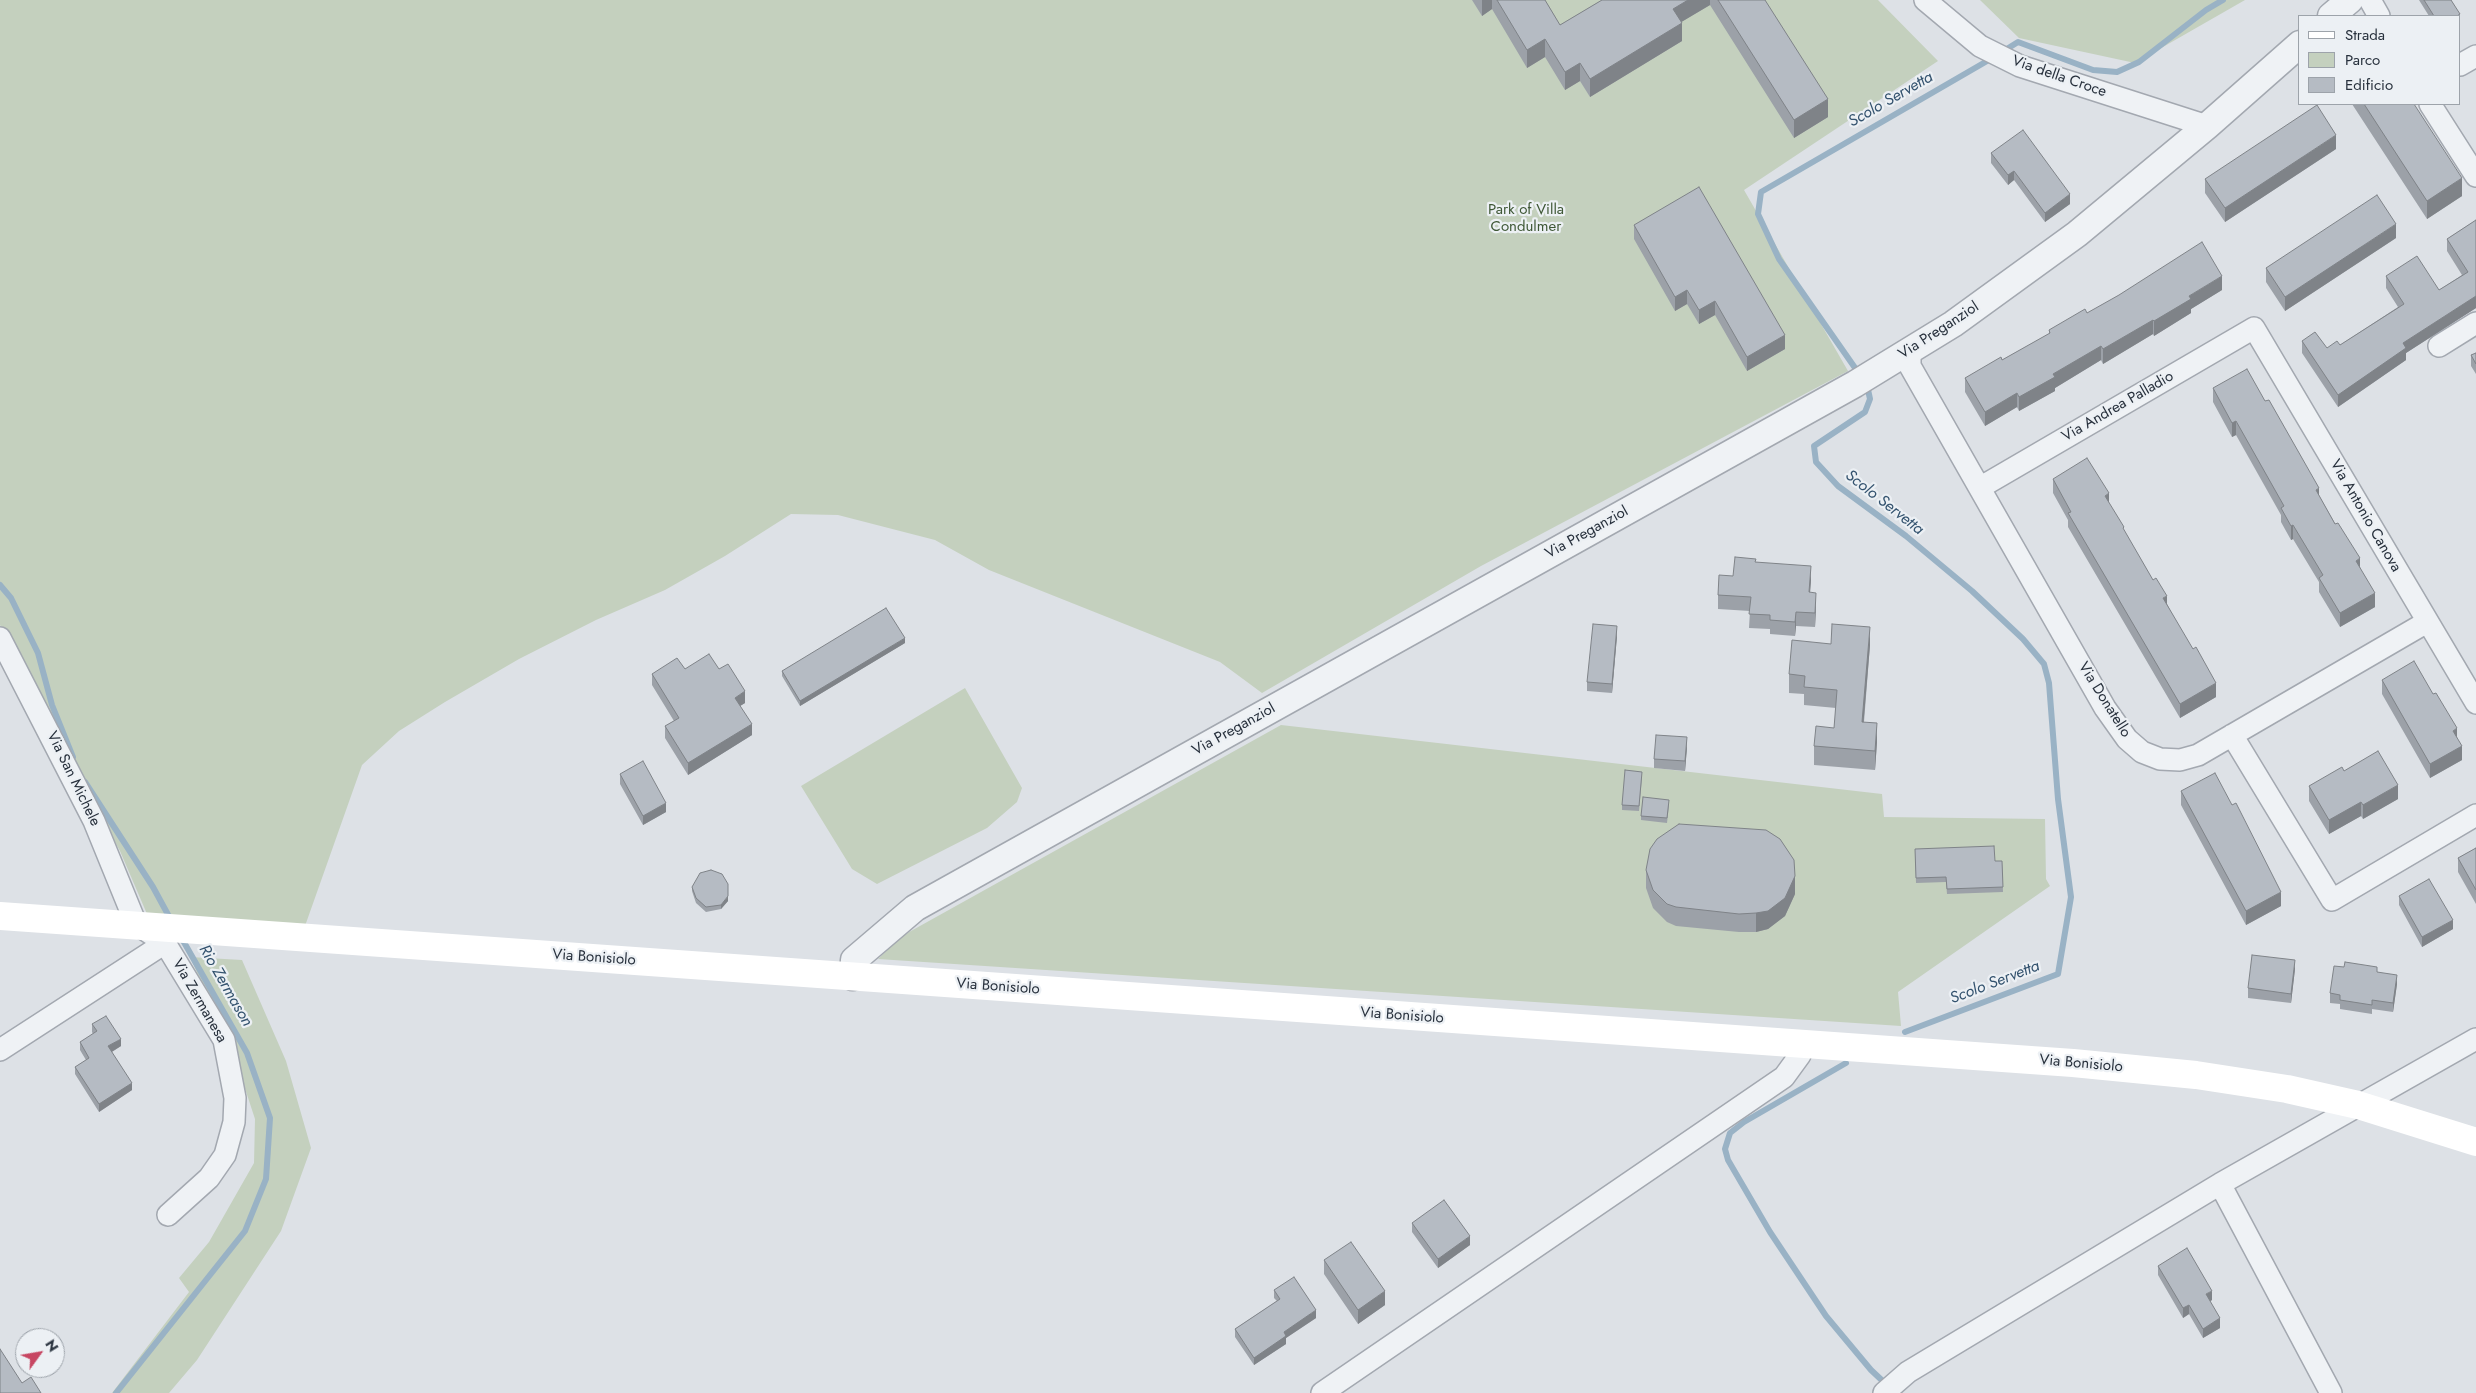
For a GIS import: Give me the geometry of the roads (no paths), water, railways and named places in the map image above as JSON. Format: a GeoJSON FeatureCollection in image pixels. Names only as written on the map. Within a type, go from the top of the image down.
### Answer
{"type":"FeatureCollection","features":[{"type":"Feature","properties":{"kind":"main road","name":"Via Zermanesa"},"geometry":{"type":"LineString","coordinates":[[0,916],[195,928]]}},
{"type":"Feature","properties":{"kind":"main road","name":"Via Bonisiolo"},"geometry":{"type":"LineString","coordinates":[[195,928],[853,977],[2073,1063],[2196,1075],[2287,1089],[2358,1105],[2476,1142]]}},
{"type":"Feature","properties":{"kind":"street","name":"Via della Croce"},"geometry":{"type":"LineString","coordinates":[[1925,0],[1980,46],[2020,66],[2207,126]]}},
{"type":"Feature","properties":{"kind":"street"},"geometry":{"type":"LineString","coordinates":[[2370,0],[2378,15]]}},
{"type":"Feature","properties":{"kind":"street","name":"Via Preganziol"},"geometry":{"type":"LineString","coordinates":[[853,977],[854,960],[915,908],[1862,379],[1905,359],[2077,234],[2207,126],[2298,46]]}},
{"type":"Feature","properties":{"kind":"street"},"geometry":{"type":"LineString","coordinates":[[2461,64],[2476,56]]}},
{"type":"Feature","properties":{"kind":"street"},"geometry":{"type":"LineString","coordinates":[[2431,105],[2476,176]]}},
{"type":"Feature","properties":{"kind":"street"},"geometry":{"type":"LineString","coordinates":[[2439,346],[2476,323]]}},
{"type":"Feature","properties":{"kind":"street","name":"Via Andrea Palladio"},"geometry":{"type":"LineString","coordinates":[[1981,487],[2254,328]]}},
{"type":"Feature","properties":{"kind":"street","name":"Via Antonio Canova"},"geometry":{"type":"LineString","coordinates":[[2254,328],[2476,703]]}},
{"type":"Feature","properties":{"kind":"street","name":"Via Donatello"},"geometry":{"type":"LineString","coordinates":[[1905,359],[1981,487],[2105,708],[2127,739],[2142,752],[2160,759],[2180,760],[2198,755],[2427,622]]}},
{"type":"Feature","properties":{"kind":"street","name":"Via San Michele"},"geometry":{"type":"LineString","coordinates":[[0,638],[94,821],[136,924]]}},
{"type":"Feature","properties":{"kind":"street"},"geometry":{"type":"LineString","coordinates":[[2232,735],[2332,900],[2476,815]]}},
{"type":"Feature","properties":{"kind":"street","name":"Via Zermanesa"},"geometry":{"type":"LineString","coordinates":[[136,924],[165,943],[224,1040],[235,1098],[234,1122],[226,1155],[209,1178],[168,1214]]}},
{"type":"Feature","properties":{"kind":"street","name":"Via Zermanesa"},"geometry":{"type":"LineString","coordinates":[[0,1050],[165,943]]}},
{"type":"Feature","properties":{"kind":"street"},"geometry":{"type":"LineString","coordinates":[[1888,1388],[2220,1184],[2476,1039]]}},
{"type":"Feature","properties":{"kind":"street"},"geometry":{"type":"LineString","coordinates":[[1322,1393],[1784,1077],[1800,1055],[1801,1044]]}},
{"type":"Feature","properties":{"kind":"street"},"geometry":{"type":"LineString","coordinates":[[2220,1184],[2331,1393]]}},
{"type":"Feature","properties":{"kind":"waterway","name":"Scolo Servetta"},"geometry":{"type":"LineString","coordinates":[[2002,52],[2018,42],[2093,70],[2117,72],[2139,62],[2206,10],[2223,0]]}},
{"type":"Feature","properties":{"kind":"waterway","name":"Scolo Servetta"},"geometry":{"type":"LineString","coordinates":[[1860,375],[1779,259],[1758,214],[1761,192],[1994,57]]}},
{"type":"Feature","properties":{"kind":"waterway","name":"Scolo Servetta"},"geometry":{"type":"LineString","coordinates":[[1867,385],[1870,399],[1865,412],[1814,446],[1816,462],[1838,486],[1906,536],[1972,591],[2023,639],[2044,664],[2049,683],[2058,799],[2071,897],[2058,974],[1905,1032]]}},
{"type":"Feature","properties":{"kind":"waterway","name":"Rio Zermason"},"geometry":{"type":"LineString","coordinates":[[0,585],[11,598],[38,653],[52,705],[73,757]]}},
{"type":"Feature","properties":{"kind":"waterway","name":"Rio Zermason"},"geometry":{"type":"LineString","coordinates":[[85,782],[153,887],[172,922]]}},
{"type":"Feature","properties":{"kind":"waterway","name":"Rio Zermason"},"geometry":{"type":"LineString","coordinates":[[116,1393],[245,1231],[266,1179],[270,1118],[247,1053],[181,937]]}},
{"type":"Feature","properties":{"kind":"waterway","name":"Scolo Servetta"},"geometry":{"type":"LineString","coordinates":[[1846,1063],[1744,1122],[1730,1133],[1725,1149],[1728,1160],[1770,1232],[1826,1316],[1871,1370],[1888,1386]]}},
{"type":"Feature","properties":{"kind":"park label","name":"Park of Villa Condulmer"},"geometry":{"type":"Point","coordinates":[1526,218]}}]}
